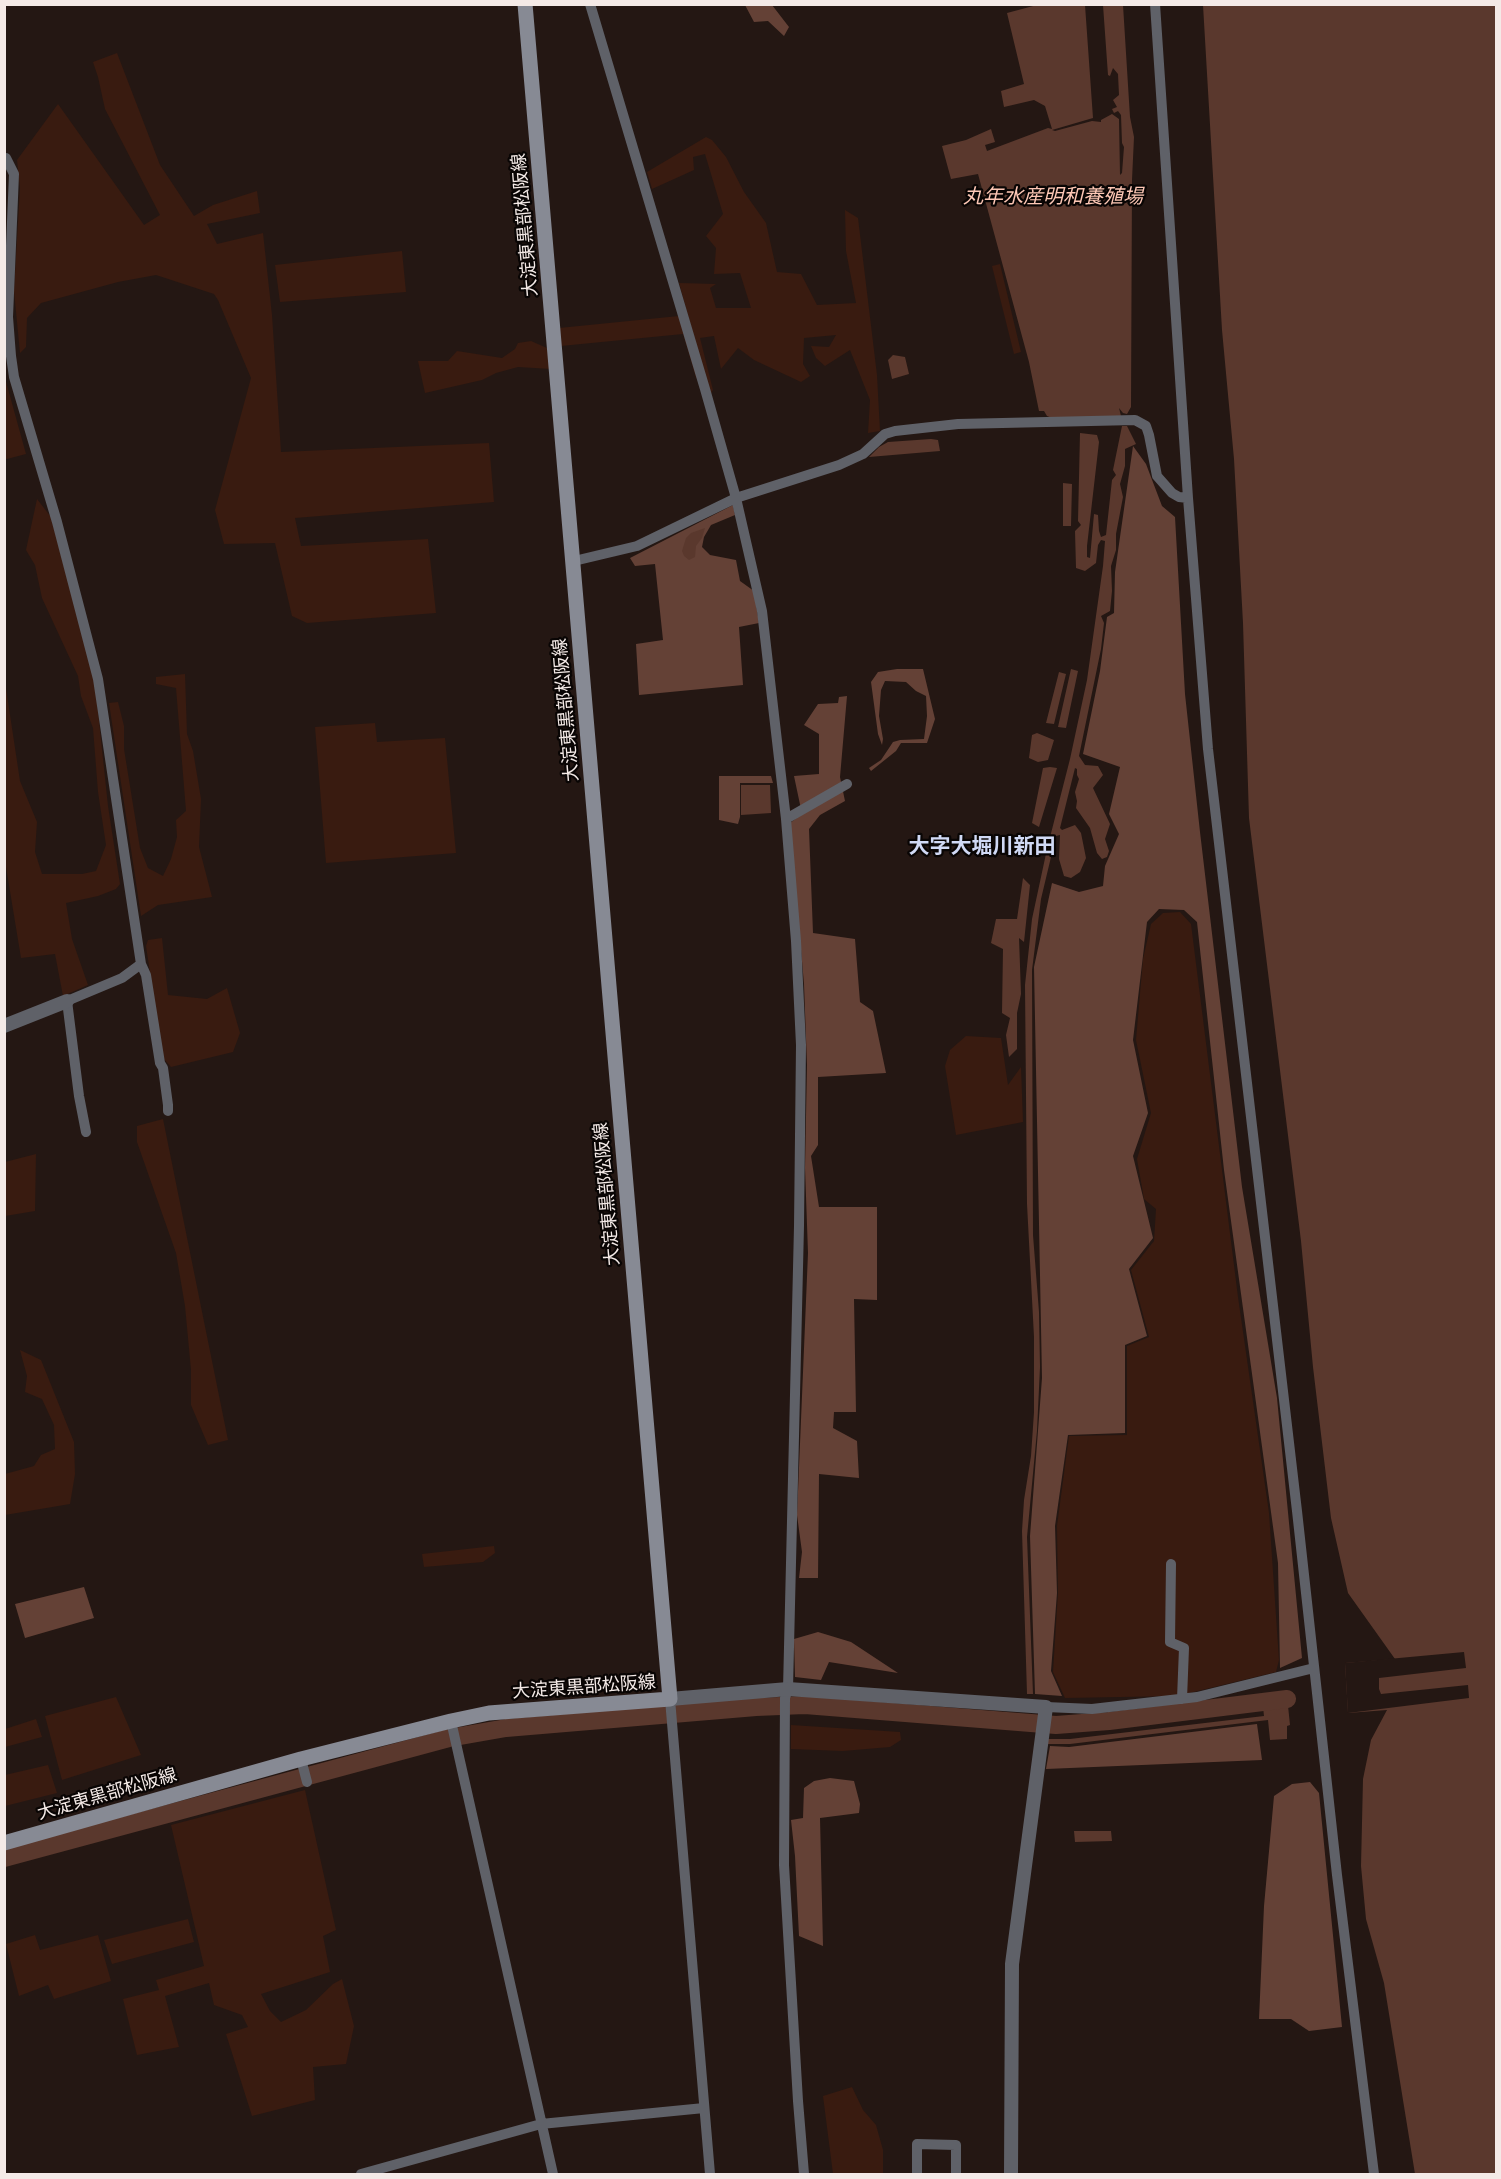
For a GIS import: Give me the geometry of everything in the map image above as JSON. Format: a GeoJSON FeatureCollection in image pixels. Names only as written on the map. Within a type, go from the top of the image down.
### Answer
{"type":"FeatureCollection","features":[{"type":"Feature","properties":{"kind":"main road","name":"大淀東黒部松阪線"},"geometry":{"type":"LineString","coordinates":[[4,1843],[489,1713],[670,1703],[525,4]]}},
{"type":"Feature","properties":{"kind":"street"},"geometry":{"type":"LineString","coordinates":[[590,4],[736,498],[762,611],[786,819],[796,941],[801,1045],[799,1226],[785,1711],[784,1865],[804,2175]]}},
{"type":"Feature","properties":{"kind":"street"},"geometry":{"type":"LineString","coordinates":[[1155,4],[1188,498],[1208,749],[1342,1919],[1374,2175]]}},
{"type":"Feature","properties":{"kind":"street"},"geometry":{"type":"LineString","coordinates":[[6,158],[14,174],[8,317],[14,377],[57,522],[98,679],[141,964],[146,975],[168,1111]]}},
{"type":"Feature","properties":{"kind":"street"},"geometry":{"type":"LineString","coordinates":[[574,561],[637,546],[736,498],[846,462],[863,454],[885,434],[958,424],[1127,420],[1142,422],[1149,435],[1154,467],[1161,481],[1172,493],[1188,498]]}},
{"type":"Feature","properties":{"kind":"street"},"geometry":{"type":"LineString","coordinates":[[786,819],[847,784]]}},
{"type":"Feature","properties":{"kind":"street"},"geometry":{"type":"LineString","coordinates":[[4,1026],[122,978],[132,973],[141,964]]}},
{"type":"Feature","properties":{"kind":"street"},"geometry":{"type":"LineString","coordinates":[[67,1001],[86,1132]]}},
{"type":"Feature","properties":{"kind":"street"},"geometry":{"type":"LineString","coordinates":[[1171,1564],[1170,1642],[1184,1648],[1182,1699]]}},
{"type":"Feature","properties":{"kind":"street"},"geometry":{"type":"LineString","coordinates":[[710,2175],[670,1703],[787,1694],[1046,1710],[1092,1708],[1197,1697],[1314,1668]]}},
{"type":"Feature","properties":{"kind":"street"},"geometry":{"type":"LineString","coordinates":[[1011,2175],[1011,1964],[1046,1710]]}},
{"type":"Feature","properties":{"kind":"street"},"geometry":{"type":"LineString","coordinates":[[451,1725],[553,2175]]}},
{"type":"Feature","properties":{"kind":"street"},"geometry":{"type":"LineString","coordinates":[[303,1762],[307,1782]]}},
{"type":"Feature","properties":{"kind":"street"},"geometry":{"type":"LineString","coordinates":[[361,2175],[541,2124],[704,2108]]}},
{"type":"Feature","properties":{"kind":"street"},"geometry":{"type":"LineString","coordinates":[[917,2175],[917,2144],[956,2145],[956,2175]]}},
{"type":"Feature","properties":{"kind":"shaded area"},"geometry":{"type":"Polygon","coordinates":[[[745,5],[772,5],[789,27],[784,36],[768,21],[754,22],[745,5]]]}},
{"type":"Feature","properties":{"kind":"shaded area"},"geometry":{"type":"Polygon","coordinates":[[[117,53],[160,165],[194,216],[213,205],[257,191],[260,213],[207,224],[217,244],[263,233],[272,315],[281,452],[489,443],[494,502],[295,518],[301,546],[428,539],[436,613],[307,623],[292,616],[275,543],[224,544],[215,510],[251,378],[214,294],[156,275],[118,282],[41,303],[27,318],[26,347],[20,353],[14,291],[20,188],[17,160],[58,104],[144,225],[160,215],[105,109],[93,62],[117,53]]]}},
{"type":"Feature","properties":{"kind":"shaded area"},"geometry":{"type":"Polygon","coordinates":[[[706,137],[712,140],[726,157],[744,192],[766,223],[777,272],[801,274],[817,305],[856,303],[846,251],[845,210],[858,218],[877,375],[880,431],[868,433],[870,400],[850,350],[825,366],[816,358],[811,346],[829,347],[836,335],[804,338],[803,364],[810,376],[801,382],[754,360],[738,348],[721,369],[714,336],[700,338],[713,390],[710,395],[679,283],[716,284],[710,288],[716,308],[751,308],[740,273],[714,274],[716,248],[706,236],[723,214],[705,154],[693,157],[694,170],[652,189],[647,172],[706,137]]]}},
{"type":"Feature","properties":{"kind":"shaded area"},"geometry":{"type":"Polygon","coordinates":[[[402,251],[406,292],[280,302],[275,265],[402,251]]]}},
{"type":"Feature","properties":{"kind":"shaded area"},"geometry":{"type":"Polygon","coordinates":[[[1000,264],[1021,352],[1014,354],[992,266],[1000,264]]]}},
{"type":"Feature","properties":{"kind":"shaded area"},"geometry":{"type":"Polygon","coordinates":[[[679,316],[700,379],[696,378],[683,334],[561,346],[559,328],[679,316]]]}},
{"type":"Feature","properties":{"kind":"shaded area"},"geometry":{"type":"Polygon","coordinates":[[[531,341],[547,348],[551,369],[518,367],[496,373],[482,380],[425,393],[418,361],[448,361],[457,351],[502,358],[515,349],[518,343],[531,341]]]}},
{"type":"Feature","properties":{"kind":"shaded area"},"geometry":{"type":"Polygon","coordinates":[[[5,378],[26,454],[7,459],[4,458],[5,378]]]}},
{"type":"Feature","properties":{"kind":"shaded area"},"geometry":{"type":"Polygon","coordinates":[[[1133,446],[1146,464],[1162,506],[1175,517],[1185,694],[1200,832],[1242,1187],[1277,1398],[1302,1658],[1280,1668],[1278,1563],[1224,1170],[1197,922],[1184,910],[1159,909],[1147,922],[1133,1040],[1148,1113],[1133,1156],[1153,1238],[1129,1269],[1147,1336],[1125,1345],[1125,1433],[1068,1435],[1055,1526],[1057,1593],[1051,1671],[1062,1696],[1035,1694],[1030,1536],[1042,1378],[1034,967],[1052,883],[1079,892],[1103,886],[1105,866],[1119,834],[1109,814],[1120,767],[1083,754],[1100,671],[1107,617],[1114,613],[1115,572],[1133,446]]]}},
{"type":"Feature","properties":{"kind":"shaded area"},"geometry":{"type":"Polygon","coordinates":[[[37,499],[51,517],[95,683],[108,806],[120,884],[116,889],[98,896],[66,903],[72,939],[88,985],[63,996],[55,954],[21,958],[5,861],[4,675],[20,781],[37,822],[35,852],[42,874],[82,874],[96,871],[106,845],[98,792],[93,728],[81,696],[78,676],[42,598],[35,565],[26,550],[37,499]]]}},
{"type":"Feature","properties":{"kind":"shaded area"},"geometry":{"type":"Polygon","coordinates":[[[733,505],[735,515],[711,525],[704,537],[702,547],[710,555],[736,560],[740,581],[754,591],[759,623],[739,627],[743,685],[639,695],[636,644],[663,640],[655,564],[635,566],[630,558],[733,505]]]}},
{"type":"Feature","properties":{"kind":"shaded area"},"geometry":{"type":"Polygon","coordinates":[[[923,669],[935,719],[927,743],[901,743],[896,751],[871,771],[869,768],[881,760],[893,742],[924,739],[927,716],[926,696],[906,682],[885,681],[881,690],[879,716],[882,745],[878,734],[871,682],[878,672],[923,669]]]}},
{"type":"Feature","properties":{"kind":"shaded area"},"geometry":{"type":"Polygon","coordinates":[[[185,674],[187,734],[193,751],[201,799],[199,847],[212,897],[158,905],[141,916],[109,703],[118,702],[124,726],[124,749],[140,848],[148,868],[163,876],[177,837],[176,820],[186,811],[176,688],[156,684],[156,677],[185,674]]]}},
{"type":"Feature","properties":{"kind":"shaded area"},"geometry":{"type":"Polygon","coordinates":[[[847,696],[840,777],[845,801],[820,815],[809,829],[813,933],[855,939],[860,1002],[873,1011],[886,1073],[818,1077],[818,1145],[811,1156],[819,1207],[877,1207],[877,1300],[854,1299],[856,1412],[834,1412],[833,1428],[857,1441],[859,1478],[819,1474],[818,1578],[799,1578],[802,1552],[797,1515],[808,1253],[805,1168],[807,1065],[804,984],[790,823],[802,814],[794,776],[819,774],[819,734],[804,725],[818,704],[838,703],[839,697],[847,696]]]}},
{"type":"Feature","properties":{"kind":"shaded area"},"geometry":{"type":"Polygon","coordinates":[[[375,723],[377,742],[445,738],[456,853],[326,863],[315,727],[375,723]]]}},
{"type":"Feature","properties":{"kind":"shaded area"},"geometry":{"type":"Polygon","coordinates":[[[719,776],[771,776],[773,783],[740,783],[738,824],[719,820],[719,776]]]}},
{"type":"Feature","properties":{"kind":"shaded area"},"geometry":{"type":"Polygon","coordinates":[[[1180,912],[1191,924],[1238,1297],[1269,1513],[1279,1660],[1276,1672],[1177,1696],[1065,1698],[1053,1672],[1058,1593],[1057,1526],[1069,1436],[1127,1435],[1127,1346],[1149,1337],[1131,1270],[1154,1241],[1156,1209],[1144,1199],[1137,1159],[1151,1113],[1136,1040],[1143,959],[1151,924],[1163,913],[1180,912]]]}},
{"type":"Feature","properties":{"kind":"shaded area"},"geometry":{"type":"Polygon","coordinates":[[[162,938],[168,995],[207,999],[227,988],[240,1033],[233,1052],[171,1067],[163,1058],[146,946],[148,940],[162,938]]]}},
{"type":"Feature","properties":{"kind":"shaded area"},"geometry":{"type":"Polygon","coordinates":[[[966,1036],[1001,1038],[1008,1085],[1021,1067],[1023,1122],[956,1135],[945,1066],[950,1050],[966,1036]]]}},
{"type":"Feature","properties":{"kind":"shaded area"},"geometry":{"type":"Polygon","coordinates":[[[163,1119],[228,1440],[208,1445],[191,1405],[191,1370],[185,1306],[176,1253],[137,1142],[137,1126],[163,1119]]]}},
{"type":"Feature","properties":{"kind":"shaded area"},"geometry":{"type":"Polygon","coordinates":[[[36,1154],[35,1211],[5,1216],[5,1162],[36,1154]]]}},
{"type":"Feature","properties":{"kind":"shaded area"},"geometry":{"type":"Polygon","coordinates":[[[20,1350],[41,1360],[74,1442],[75,1474],[70,1504],[5,1515],[5,1474],[34,1466],[41,1455],[55,1449],[54,1425],[42,1399],[25,1392],[27,1376],[20,1350]]]}},
{"type":"Feature","properties":{"kind":"shaded area"},"geometry":{"type":"Polygon","coordinates":[[[494,1546],[495,1553],[483,1562],[424,1567],[422,1554],[494,1546]]]}},
{"type":"Feature","properties":{"kind":"shaded area"},"geometry":{"type":"Polygon","coordinates":[[[84,1587],[94,1618],[25,1638],[15,1604],[84,1587]]]}},
{"type":"Feature","properties":{"kind":"shaded area"},"geometry":{"type":"Polygon","coordinates":[[[818,1632],[851,1642],[898,1673],[829,1662],[821,1680],[795,1677],[794,1639],[818,1632]]]}},
{"type":"Feature","properties":{"kind":"shaded area"},"geometry":{"type":"Polygon","coordinates":[[[116,1697],[141,1755],[62,1780],[45,1716],[116,1697]]]}},
{"type":"Feature","properties":{"kind":"shaded area"},"geometry":{"type":"Polygon","coordinates":[[[36,1719],[42,1737],[5,1747],[5,1729],[36,1719]]]}},
{"type":"Feature","properties":{"kind":"shaded area"},"geometry":{"type":"Polygon","coordinates":[[[1257,1724],[1262,1760],[1046,1769],[1050,1746],[1069,1747],[1257,1724]]]}},
{"type":"Feature","properties":{"kind":"shaded area"},"geometry":{"type":"Polygon","coordinates":[[[791,1725],[900,1732],[901,1740],[890,1747],[843,1751],[791,1749],[791,1725]]]}},
{"type":"Feature","properties":{"kind":"shaded area"},"geometry":{"type":"Polygon","coordinates":[[[48,1765],[57,1793],[5,1806],[5,1775],[48,1765]]]}},
{"type":"Feature","properties":{"kind":"shaded area"},"geometry":{"type":"Polygon","coordinates":[[[830,1778],[854,1781],[860,1804],[859,1813],[820,1818],[823,1946],[799,1936],[791,1820],[803,1818],[804,1788],[814,1781],[830,1778]]]}},
{"type":"Feature","properties":{"kind":"shaded area"},"geometry":{"type":"Polygon","coordinates":[[[1310,1782],[1319,1793],[1342,2027],[1309,2031],[1291,2019],[1259,2019],[1264,1906],[1274,1796],[1292,1784],[1310,1782]]]}},
{"type":"Feature","properties":{"kind":"shaded area"},"geometry":{"type":"Polygon","coordinates":[[[305,1790],[336,1930],[323,1936],[330,1972],[261,1994],[270,2011],[281,2022],[306,2010],[333,1984],[342,1979],[354,2026],[346,2064],[313,2067],[315,2100],[252,2116],[226,2034],[248,2027],[242,2015],[214,2005],[209,1983],[165,1996],[179,2047],[137,2055],[123,1999],[159,1990],[156,1980],[204,1966],[171,1825],[305,1790]]]}},
{"type":"Feature","properties":{"kind":"shaded area"},"geometry":{"type":"Polygon","coordinates":[[[188,1919],[194,1942],[112,1964],[104,1940],[188,1919]]]}},
{"type":"Feature","properties":{"kind":"shaded area"},"geometry":{"type":"Polygon","coordinates":[[[35,1935],[40,1950],[98,1935],[111,1981],[54,1999],[48,1985],[19,1996],[6,1944],[35,1935]]]}},
{"type":"Feature","properties":{"kind":"shaded area"},"geometry":{"type":"Polygon","coordinates":[[[852,2087],[863,2110],[876,2125],[883,2150],[883,2174],[833,2174],[823,2096],[852,2087]]]}},
{"type":"Feature","properties":{"kind":"water","name":"丸年水産明和養殖場"},"geometry":{"type":"Polygon","coordinates":[[[1037,5],[1085,5],[1093,118],[1052,130],[1092,121],[1101,122],[1112,114],[1119,119],[1120,175],[1124,147],[1121,115],[1118,111],[1114,113],[1112,109],[1117,107],[1113,100],[1119,95],[1118,74],[1113,68],[1110,76],[1108,75],[1103,5],[1123,5],[1130,117],[1134,137],[1131,407],[1127,414],[1119,408],[1121,416],[1052,418],[1044,411],[1039,411],[1029,362],[978,174],[951,179],[942,146],[966,140],[991,129],[995,142],[985,145],[987,151],[1048,128],[1052,129],[1045,106],[1034,100],[1004,107],[1001,91],[1024,84],[1007,13],[1037,5]]]}},
{"type":"Feature","properties":{"kind":"water"},"geometry":{"type":"Polygon","coordinates":[[[1203,5],[1496,5],[1496,2174],[1415,2174],[1384,1983],[1366,1919],[1361,1866],[1363,1779],[1371,1740],[1387,1710],[1348,1713],[1345,1663],[1395,1659],[1348,1593],[1331,1518],[1301,1241],[1249,818],[1243,623],[1234,459],[1222,330],[1203,5]]]}},
{"type":"Feature","properties":{"kind":"water"},"geometry":{"type":"Polygon","coordinates":[[[893,355],[905,357],[909,374],[892,379],[888,360],[893,355]]]}},
{"type":"Feature","properties":{"kind":"water"},"geometry":{"type":"Polygon","coordinates":[[[1122,426],[1127,426],[1136,444],[1125,449],[1125,466],[1120,484],[1123,497],[1116,534],[1116,550],[1111,566],[1110,611],[1101,616],[1104,623],[1101,649],[1079,756],[1085,765],[1098,766],[1103,775],[1093,788],[1110,824],[1105,839],[1109,851],[1107,857],[1102,859],[1097,853],[1090,828],[1076,808],[1075,792],[1079,779],[1075,768],[1060,828],[1062,830],[1075,825],[1081,833],[1086,858],[1080,872],[1071,878],[1064,876],[1059,859],[1060,835],[1056,836],[1041,899],[1032,970],[1033,1235],[1039,1312],[1040,1367],[1037,1431],[1027,1537],[1033,1694],[1027,1694],[1022,1531],[1034,1412],[1034,1337],[1027,1204],[1025,985],[1032,919],[1087,680],[1103,566],[1105,541],[1101,540],[1098,545],[1096,563],[1085,571],[1076,568],[1075,531],[1081,525],[1078,521],[1080,433],[1097,435],[1099,442],[1087,546],[1087,557],[1090,558],[1094,514],[1098,515],[1101,537],[1106,535],[1112,480],[1116,475],[1113,470],[1122,426]]]}},
{"type":"Feature","properties":{"kind":"water"},"geometry":{"type":"Polygon","coordinates":[[[938,440],[940,451],[869,457],[888,442],[938,440]]]}},
{"type":"Feature","properties":{"kind":"water"},"geometry":{"type":"Polygon","coordinates":[[[1063,483],[1072,484],[1071,526],[1063,526],[1063,483]]]}},
{"type":"Feature","properties":{"kind":"water"},"geometry":{"type":"Polygon","coordinates":[[[705,528],[696,546],[695,557],[689,560],[682,551],[686,538],[691,533],[705,528]]]}},
{"type":"Feature","properties":{"kind":"water"},"geometry":{"type":"Polygon","coordinates":[[[1071,669],[1078,671],[1066,728],[1058,727],[1071,669]]]}},
{"type":"Feature","properties":{"kind":"water"},"geometry":{"type":"Polygon","coordinates":[[[1059,672],[1066,674],[1054,724],[1046,723],[1059,672]]]}},
{"type":"Feature","properties":{"kind":"water"},"geometry":{"type":"Polygon","coordinates":[[[1037,733],[1054,740],[1048,760],[1038,762],[1029,758],[1032,735],[1037,733]]]}},
{"type":"Feature","properties":{"kind":"water"},"geometry":{"type":"Polygon","coordinates":[[[1043,768],[1057,768],[1039,827],[1032,823],[1043,768]]]}},
{"type":"Feature","properties":{"kind":"water"},"geometry":{"type":"Polygon","coordinates":[[[741,785],[770,785],[771,813],[741,815],[741,785]]]}},
{"type":"Feature","properties":{"kind":"water"},"geometry":{"type":"Polygon","coordinates":[[[1023,878],[1030,885],[1024,942],[1019,938],[1021,994],[1017,1013],[1017,1049],[1009,1057],[1006,1035],[1010,1018],[1002,1013],[1003,949],[991,943],[996,919],[1017,919],[1023,878]]]}},
{"type":"Feature","properties":{"kind":"water"},"geometry":{"type":"Polygon","coordinates":[[[1287,1696],[1290,1725],[1287,1726],[1287,1739],[1270,1740],[1268,1720],[1070,1744],[1048,1744],[1048,1739],[1070,1739],[1264,1716],[1262,1698],[1287,1696]]]}},
{"type":"Feature","properties":{"kind":"water"},"geometry":{"type":"Polygon","coordinates":[[[1074,1831],[1111,1831],[1112,1841],[1075,1842],[1074,1831]]]}},
{"type":"Feature","properties":{"kind":"pier"},"geometry":{"type":"Polygon","coordinates":[[[1464,1652],[1466,1668],[1379,1678],[1379,1689],[1381,1694],[1468,1685],[1469,1698],[1348,1713],[1345,1663],[1464,1652]]]}},
{"type":"Feature","properties":{"kind":"waterway"},"geometry":{"type":"LineString","coordinates":[[4,1858],[449,1738],[506,1728],[805,1705],[1056,1725],[1109,1721],[1287,1699]]}},
{"type":"Feature","properties":{"kind":"district","name":"大字大堀川新田"},"geometry":{"type":"Point","coordinates":[982,847]}}]}
